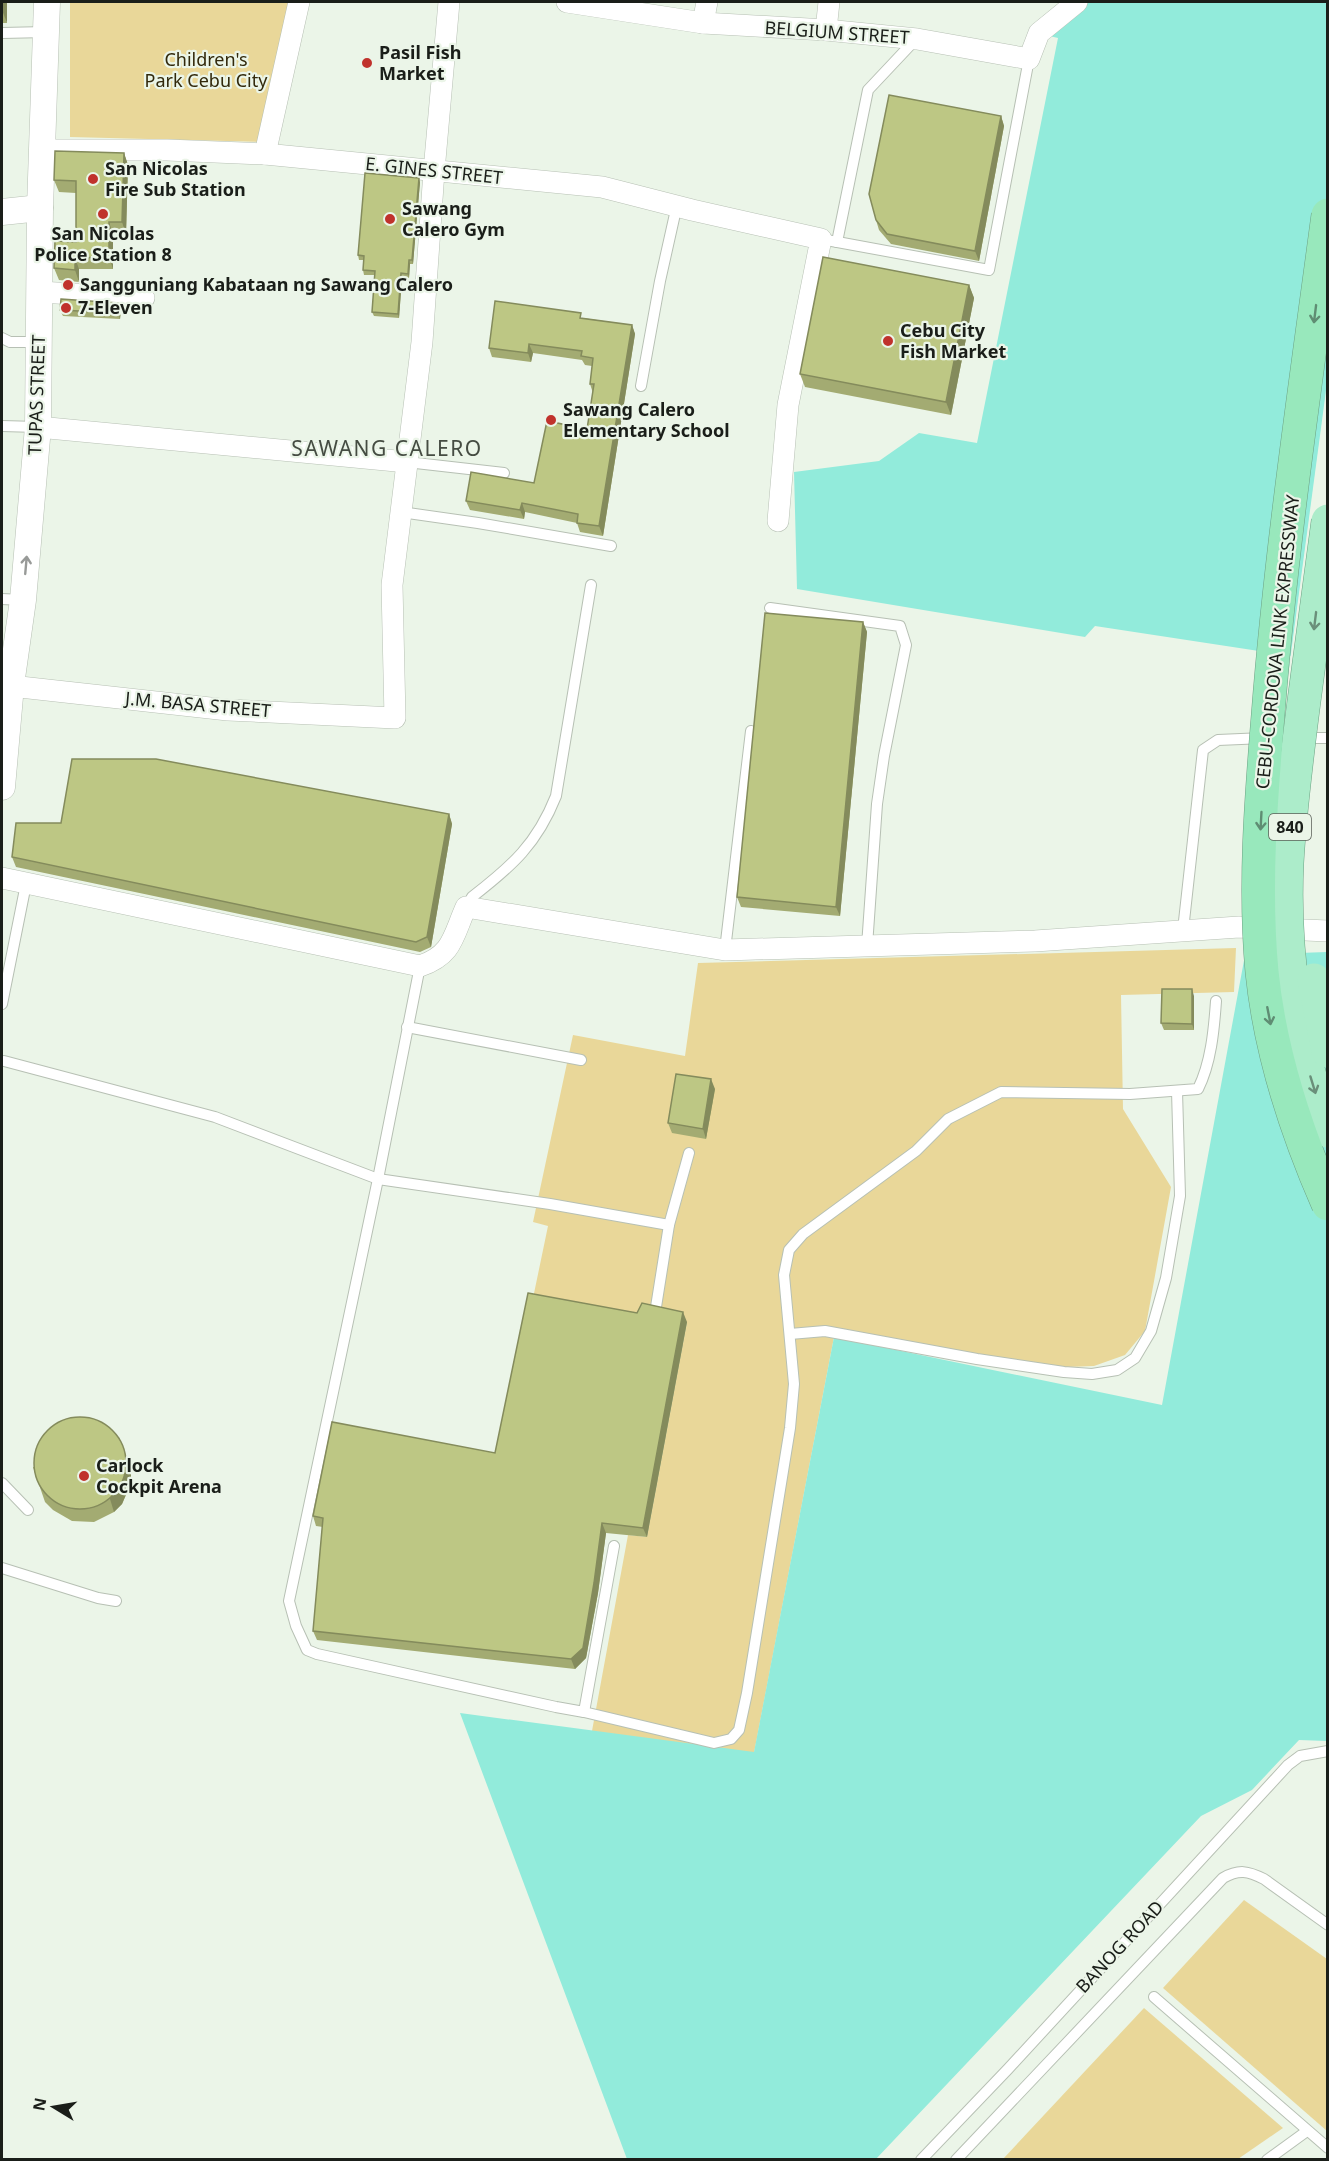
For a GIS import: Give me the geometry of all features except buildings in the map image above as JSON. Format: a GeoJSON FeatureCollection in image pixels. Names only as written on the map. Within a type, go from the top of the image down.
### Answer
{"type":"FeatureCollection","features":[{"type":"Feature","properties":{"kind":"highway","name":"CEBU-CORDOVA LINK EXPRESSWAY"},"geometry":{"type":"LineString","coordinates":[[1328,215],[1271,671],[1263,773],[1259,872],[1262,972],[1269,1016],[1298,1130],[1328,1204]]}},
{"type":"Feature","properties":{"kind":"highway","name":"840"},"geometry":{"type":"LineString","coordinates":[[1328,521],[1296,766],[1287,865],[1287,918],[1301,1044],[1328,1131]]}},
{"type":"Feature","properties":{"kind":"highway","name":"840"},"geometry":{"type":"LineString","coordinates":[[1328,679],[1316,768],[1308,880],[1312,968],[1328,1052]]}},
{"type":"Feature","properties":{"kind":"street","name":"TUPAS STREET"},"geometry":{"type":"LineString","coordinates":[[2,788],[12,599],[38,427],[40,208],[47,2]]}},
{"type":"Feature","properties":{"kind":"street"},"geometry":{"type":"LineString","coordinates":[[265,154],[299,2]]}},
{"type":"Feature","properties":{"kind":"street"},"geometry":{"type":"LineString","coordinates":[[400,512],[422,342],[449,2]]}},
{"type":"Feature","properties":{"kind":"street","name":"BELGIUM STREET"},"geometry":{"type":"LineString","coordinates":[[567,2],[703,23],[826,30],[917,39],[1029,59]]}},
{"type":"Feature","properties":{"kind":"street"},"geometry":{"type":"LineString","coordinates":[[703,23],[707,2]]}},
{"type":"Feature","properties":{"kind":"street"},"geometry":{"type":"LineString","coordinates":[[826,30],[829,2]]}},
{"type":"Feature","properties":{"kind":"street"},"geometry":{"type":"LineString","coordinates":[[1029,59],[1039,33],[1077,2]]}},
{"type":"Feature","properties":{"kind":"street","name":"E. GINES STREET"},"geometry":{"type":"LineString","coordinates":[[42,150],[167,150],[265,154],[602,187],[692,210],[829,240]]}},
{"type":"Feature","properties":{"kind":"street"},"geometry":{"type":"LineString","coordinates":[[2,212],[40,208]]}},
{"type":"Feature","properties":{"kind":"street"},"geometry":{"type":"LineString","coordinates":[[778,521],[788,405],[829,240]]}},
{"type":"Feature","properties":{"kind":"street"},"geometry":{"type":"LineString","coordinates":[[39,292],[144,298]]}},
{"type":"Feature","properties":{"kind":"street"},"geometry":{"type":"LineString","coordinates":[[38,427],[407,462]]}},
{"type":"Feature","properties":{"kind":"street","name":"J.M. BASA STREET"},"geometry":{"type":"LineString","coordinates":[[6,685],[228,710],[395,718],[392,585],[400,512]]}},
{"type":"Feature","properties":{"kind":"street"},"geometry":{"type":"LineString","coordinates":[[2,878],[420,966],[436,960],[448,950],[466,907],[725,950],[1035,941],[1239,927],[1328,931]]}},
{"type":"Feature","properties":{"kind":"lane"},"geometry":{"type":"LineString","coordinates":[[2,33],[46,32]]}},
{"type":"Feature","properties":{"kind":"lane"},"geometry":{"type":"LineString","coordinates":[[917,39],[868,90],[829,240],[989,270],[1029,59]]}},
{"type":"Feature","properties":{"kind":"lane"},"geometry":{"type":"LineString","coordinates":[[641,386],[660,281],[677,205]]}},
{"type":"Feature","properties":{"kind":"lane"},"geometry":{"type":"LineString","coordinates":[[2,338],[10,342],[39,342]]}},
{"type":"Feature","properties":{"kind":"lane"},"geometry":{"type":"LineString","coordinates":[[2,426],[38,427]]}},
{"type":"Feature","properties":{"kind":"lane"},"geometry":{"type":"LineString","coordinates":[[407,462],[504,473]]}},
{"type":"Feature","properties":{"kind":"lane"},"geometry":{"type":"LineString","coordinates":[[400,512],[611,546]]}},
{"type":"Feature","properties":{"kind":"lane"},"geometry":{"type":"LineString","coordinates":[[466,907],[472,897],[524,853],[548,817],[556,796],[591,585]]}},
{"type":"Feature","properties":{"kind":"lane"},"geometry":{"type":"LineString","coordinates":[[770,608],[900,626],[906,645],[877,804],[867,946]]}},
{"type":"Feature","properties":{"kind":"lane"},"geometry":{"type":"LineString","coordinates":[[725,950],[751,731]]}},
{"type":"Feature","properties":{"kind":"lane"},"geometry":{"type":"LineString","coordinates":[[1183,930],[1203,750],[1218,740],[1328,738]]}},
{"type":"Feature","properties":{"kind":"lane"},"geometry":{"type":"LineString","coordinates":[[2,1004],[26,884]]}},
{"type":"Feature","properties":{"kind":"lane"},"geometry":{"type":"LineString","coordinates":[[420,966],[378,1179],[289,1601],[296,1626],[307,1650],[316,1654],[584,1712],[714,1743],[731,1739],[739,1730],[790,1428],[794,1384],[784,1275],[789,1250],[803,1234],[916,1152],[948,1119],[1001,1092],[1130,1094],[1198,1089],[1203,1078],[1214,1026],[1216,1001]]}},
{"type":"Feature","properties":{"kind":"lane"},"geometry":{"type":"LineString","coordinates":[[407,1028],[581,1060]]}},
{"type":"Feature","properties":{"kind":"lane"},"geometry":{"type":"LineString","coordinates":[[4,1061],[215,1118],[378,1179],[550,1204],[669,1225]]}},
{"type":"Feature","properties":{"kind":"lane"},"geometry":{"type":"LineString","coordinates":[[790,1334],[825,1331],[977,1359],[1064,1372],[1092,1374],[1117,1370],[1135,1358],[1151,1331],[1166,1278],[1180,1196],[1177,1091]]}},
{"type":"Feature","properties":{"kind":"lane"},"geometry":{"type":"LineString","coordinates":[[656,1307],[669,1225],[689,1153]]}},
{"type":"Feature","properties":{"kind":"lane"},"geometry":{"type":"LineString","coordinates":[[2,1483],[28,1510]]}},
{"type":"Feature","properties":{"kind":"lane"},"geometry":{"type":"LineString","coordinates":[[584,1712],[614,1546]]}},
{"type":"Feature","properties":{"kind":"lane"},"geometry":{"type":"LineString","coordinates":[[2,1568],[98,1598],[116,1601]]}},
{"type":"Feature","properties":{"kind":"lane","name":"BANOG ROAD"},"geometry":{"type":"LineString","coordinates":[[921,2160],[1008,2070],[1288,1765],[1300,1756],[1328,1751]]}},
{"type":"Feature","properties":{"kind":"lane"},"geometry":{"type":"LineString","coordinates":[[956,2160],[1223,1878],[1233,1872],[1253,1873],[1328,1925]]}},
{"type":"Feature","properties":{"kind":"lane"},"geometry":{"type":"LineString","coordinates":[[1154,1996],[1328,2148]]}},
{"type":"Feature","properties":{"kind":"lane"},"geometry":{"type":"LineString","coordinates":[[1267,2160],[1307,2130]]}},
{"type":"Feature","properties":{"kind":"green space","name":"Children's Park Cebu City"},"geometry":{"type":"Polygon","coordinates":[[[70,2],[291,2],[261,142],[70,137],[70,2]]]}},
{"type":"Feature","properties":{"kind":"green space"},"geometry":{"type":"Polygon","coordinates":[[[1236,948],[1234,992],[1121,995],[1123,1109],[1171,1187],[1145,1331],[1125,1355],[1094,1366],[1040,1368],[834,1337],[754,1753],[592,1731],[628,1535],[647,1537],[687,1322],[641,1323],[532,1303],[548,1226],[533,1222],[573,1035],[685,1056],[698,963],[1236,948]]]}},
{"type":"Feature","properties":{"kind":"green space"},"geometry":{"type":"Polygon","coordinates":[[[1244,1900],[1327,1959],[1327,2131],[1163,1988],[1244,1900]]]}},
{"type":"Feature","properties":{"kind":"green space"},"geometry":{"type":"Polygon","coordinates":[[[1144,2008],[1283,2128],[1238,2159],[1003,2159],[1144,2008]]]}},
{"type":"Feature","properties":{"kind":"water"},"geometry":{"type":"Polygon","coordinates":[[[1080,2],[1327,2],[1327,725],[1276,725],[1291,656],[1095,626],[1085,637],[797,589],[794,472],[879,461],[919,433],[977,443],[1058,38],[1041,34],[1080,2]]]}},
{"type":"Feature","properties":{"kind":"water"},"geometry":{"type":"Polygon","coordinates":[[[1327,952],[1327,1741],[1299,1740],[1252,1790],[1201,1816],[876,2159],[627,2159],[460,1713],[754,1752],[834,1337],[1162,1405],[1245,955],[1327,952]]]}},
{"type":"Feature","properties":{"kind":"pier"},"geometry":{"type":"Polygon","coordinates":[[[1327,383],[1328,728],[1281,728],[1327,383]]]}},
{"type":"Feature","properties":{"kind":"pier"},"geometry":{"type":"Polygon","coordinates":[[[1328,756],[1328,919],[1271,918],[1277,759],[1328,756]]]}},
{"type":"Feature","properties":{"kind":"place","name":"Pasil Fish Market"},"geometry":{"type":"Point","coordinates":[367,63]}},
{"type":"Feature","properties":{"kind":"place","name":"San Nicolas Fire Sub Station"},"geometry":{"type":"Point","coordinates":[93,179]}},
{"type":"Feature","properties":{"kind":"place","name":"San Nicolas Police Station 8"},"geometry":{"type":"Point","coordinates":[103,214]}},
{"type":"Feature","properties":{"kind":"place","name":"Sawang Calero Gym"},"geometry":{"type":"Point","coordinates":[390,219]}},
{"type":"Feature","properties":{"kind":"place","name":"Sangguniang Kabataan ng Sawang Calero"},"geometry":{"type":"Point","coordinates":[68,285]}},
{"type":"Feature","properties":{"kind":"place","name":"7-Eleven"},"geometry":{"type":"Point","coordinates":[66,308]}},
{"type":"Feature","properties":{"kind":"place","name":"Cebu City Fish Market"},"geometry":{"type":"Point","coordinates":[888,341]}},
{"type":"Feature","properties":{"kind":"place","name":"Sawang Calero Elementary School"},"geometry":{"type":"Point","coordinates":[551,420]}},
{"type":"Feature","properties":{"kind":"place","name":"Carlock Cockpit Arena"},"geometry":{"type":"Point","coordinates":[84,1476]}},
{"type":"Feature","properties":{"kind":"district","name":"SAWANG CALERO"},"geometry":{"type":"Point","coordinates":[387,449]}}]}
